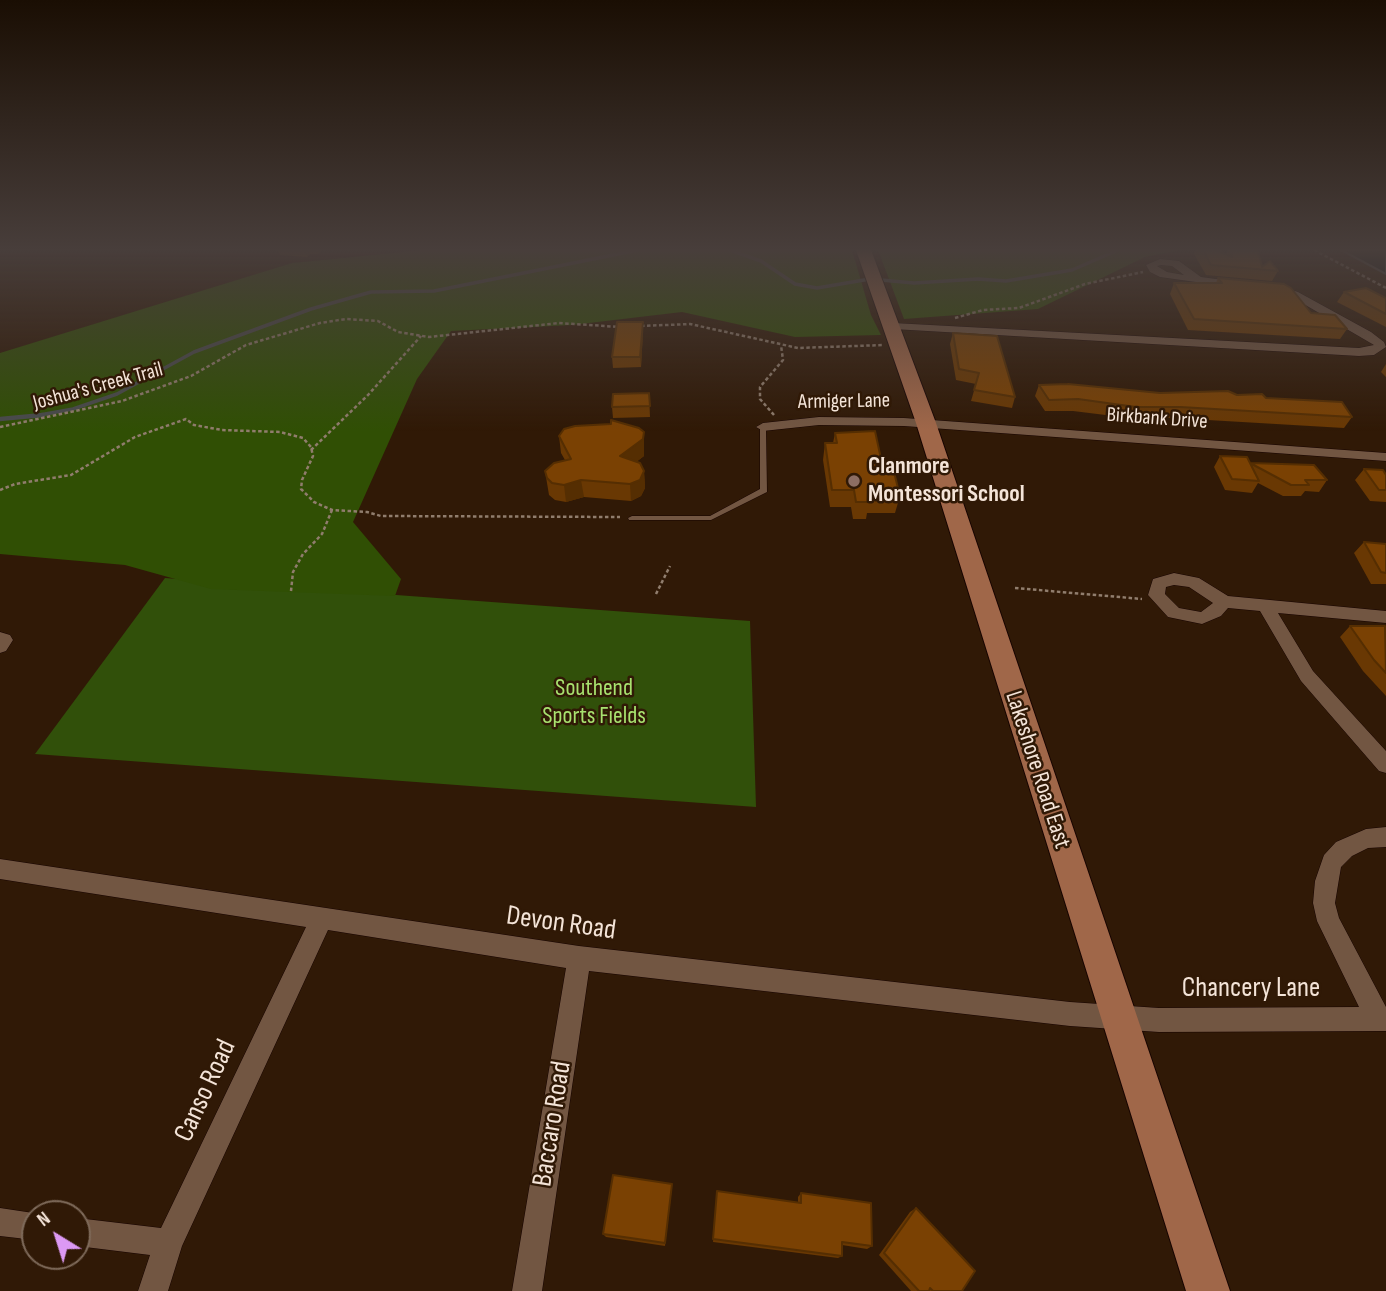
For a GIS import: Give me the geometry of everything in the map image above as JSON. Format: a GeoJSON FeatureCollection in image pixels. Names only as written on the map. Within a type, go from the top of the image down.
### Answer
{"type":"FeatureCollection","features":[{"type":"Feature","properties":{"kind":"main road","name":"Lakeshore Road East"},"geometry":{"type":"LineString","coordinates":[[886,310],[926,423],[1208,1291]]}},
{"type":"Feature","properties":{"kind":"street"},"geometry":{"type":"LineString","coordinates":[[896,335],[1359,352],[1370,352],[1380,347],[1380,344],[1367,334],[1323,310]]}},
{"type":"Feature","properties":{"kind":"street","name":"Armiger Lane"},"geometry":{"type":"LineString","coordinates":[[763,427],[819,421],[926,423]]}},
{"type":"Feature","properties":{"kind":"street","name":"Birkbank Drive"},"geometry":{"type":"LineString","coordinates":[[926,423],[1386,457]]}},
{"type":"Feature","properties":{"kind":"street"},"geometry":{"type":"LineString","coordinates":[[1224,602],[1386,618]]}},
{"type":"Feature","properties":{"kind":"street"},"geometry":{"type":"LineString","coordinates":[[1266,607],[1307,676],[1386,765]]}},
{"type":"Feature","properties":{"kind":"street"},"geometry":{"type":"LineString","coordinates":[[0,638],[4,640],[0,646]]}},
{"type":"Feature","properties":{"kind":"street"},"geometry":{"type":"LineString","coordinates":[[1382,1019],[1328,921],[1324,903],[1326,881],[1332,862],[1344,849],[1366,839],[1386,836]]}},
{"type":"Feature","properties":{"kind":"street","name":"Devon Road"},"geometry":{"type":"LineString","coordinates":[[0,869],[579,958],[1070,1014],[1117,1016]]}},
{"type":"Feature","properties":{"kind":"street","name":"Canso Road"},"geometry":{"type":"LineString","coordinates":[[153,1291],[169,1243],[321,920]]}},
{"type":"Feature","properties":{"kind":"street","name":"Baccaro Road"},"geometry":{"type":"LineString","coordinates":[[527,1291],[579,958]]}},
{"type":"Feature","properties":{"kind":"street","name":"Chancery Lane"},"geometry":{"type":"LineString","coordinates":[[1117,1016],[1159,1020],[1382,1019]]}},
{"type":"Feature","properties":{"kind":"street"},"geometry":{"type":"LineString","coordinates":[[0,1222],[21,1224]]}},
{"type":"Feature","properties":{"kind":"street"},"geometry":{"type":"LineString","coordinates":[[91,1233],[169,1243]]}},
{"type":"Feature","properties":{"kind":"lane"},"geometry":{"type":"LineString","coordinates":[[632,518],[710,518],[764,490],[763,427]]}},
{"type":"Feature","properties":{"kind":"path"},"geometry":{"type":"LineString","coordinates":[[949,320],[982,310]]}},
{"type":"Feature","properties":{"kind":"path","name":"Joshua's Creek Trail"},"geometry":{"type":"LineString","coordinates":[[0,427],[122,401],[191,376],[246,345],[320,323],[346,319],[379,321],[398,332],[421,336],[456,336],[477,331],[559,323],[606,327],[691,324],[798,348],[896,335]]}},
{"type":"Feature","properties":{"kind":"path"},"geometry":{"type":"LineString","coordinates":[[312,450],[368,395],[421,336]]}},
{"type":"Feature","properties":{"kind":"path"},"geometry":{"type":"LineString","coordinates":[[781,345],[783,360],[760,387],[760,399],[782,424]]}},
{"type":"Feature","properties":{"kind":"path"},"geometry":{"type":"LineString","coordinates":[[0,489],[71,475],[135,437],[186,419],[194,425],[222,430],[292,434],[303,438],[313,456],[302,480],[301,489],[314,502],[332,510],[367,512],[381,516],[632,518]]}},
{"type":"Feature","properties":{"kind":"path"},"geometry":{"type":"LineString","coordinates":[[291,591],[293,572],[303,554],[322,534],[332,510]]}},
{"type":"Feature","properties":{"kind":"path"},"geometry":{"type":"LineString","coordinates":[[656,594],[670,566]]}},
{"type":"Feature","properties":{"kind":"path"},"geometry":{"type":"LineString","coordinates":[[1015,588],[1149,600]]}},
{"type":"Feature","properties":{"kind":"green space"},"geometry":{"type":"Polygon","coordinates":[[[139,310],[870,310],[881,335],[795,337],[682,312],[572,325],[451,331],[417,379],[353,522],[401,579],[395,596],[211,589],[125,565],[0,554],[0,353],[139,310]]]}},
{"type":"Feature","properties":{"kind":"green space"},"geometry":{"type":"Polygon","coordinates":[[[901,310],[1021,310],[904,319],[901,310]]]}},
{"type":"Feature","properties":{"kind":"green space","name":"Southend Sports Fields"},"geometry":{"type":"Polygon","coordinates":[[[165,578],[750,621],[756,807],[35,754],[165,578]]]}},
{"type":"Feature","properties":{"kind":"building"},"geometry":{"type":"Polygon","coordinates":[[[1189,310],[1309,310],[1311,313],[1335,315],[1347,329],[1194,319],[1189,310]]]}},
{"type":"Feature","properties":{"kind":"building"},"geometry":{"type":"Polygon","coordinates":[[[617,322],[643,322],[640,357],[612,357],[617,322]]]}},
{"type":"Feature","properties":{"kind":"building"},"geometry":{"type":"Polygon","coordinates":[[[953,333],[997,336],[1015,397],[974,390],[979,373],[959,369],[953,333]]]}},
{"type":"Feature","properties":{"kind":"building"},"geometry":{"type":"Polygon","coordinates":[[[1068,384],[1160,393],[1228,391],[1237,395],[1262,394],[1266,398],[1342,402],[1352,417],[1136,407],[1078,399],[1049,400],[1039,385],[1068,384]]]}},
{"type":"Feature","properties":{"kind":"building"},"geometry":{"type":"Polygon","coordinates":[[[649,393],[650,406],[612,407],[613,394],[649,393]]]}},
{"type":"Feature","properties":{"kind":"building"},"geometry":{"type":"Polygon","coordinates":[[[611,420],[644,432],[643,439],[620,456],[640,463],[644,471],[640,480],[630,484],[581,480],[564,485],[552,483],[547,478],[545,471],[554,463],[571,459],[559,436],[564,429],[611,424],[611,420]]]}},
{"type":"Feature","properties":{"kind":"building"},"geometry":{"type":"Polygon","coordinates":[[[875,431],[883,468],[893,468],[900,496],[869,496],[870,502],[856,502],[854,490],[832,490],[825,443],[837,443],[835,433],[875,431]]]}},
{"type":"Feature","properties":{"kind":"building"},"geometry":{"type":"Polygon","coordinates":[[[1220,456],[1247,457],[1259,481],[1232,479],[1220,456]]]}},
{"type":"Feature","properties":{"kind":"building"},"geometry":{"type":"Polygon","coordinates":[[[1250,463],[1314,465],[1327,480],[1305,480],[1309,485],[1291,485],[1250,463]]]}},
{"type":"Feature","properties":{"kind":"building"},"geometry":{"type":"Polygon","coordinates":[[[1364,469],[1383,470],[1386,475],[1386,490],[1379,490],[1364,469]]]}},
{"type":"Feature","properties":{"kind":"building"},"geometry":{"type":"Polygon","coordinates":[[[1364,542],[1386,544],[1386,573],[1381,572],[1364,542]]]}},
{"type":"Feature","properties":{"kind":"building"},"geometry":{"type":"Polygon","coordinates":[[[1350,626],[1385,626],[1386,673],[1374,660],[1350,626]]]}},
{"type":"Feature","properties":{"kind":"building"},"geometry":{"type":"Polygon","coordinates":[[[613,1175],[672,1184],[665,1243],[603,1234],[613,1175]]]}},
{"type":"Feature","properties":{"kind":"building"},"geometry":{"type":"Polygon","coordinates":[[[717,1191],[801,1203],[801,1193],[871,1203],[872,1246],[842,1242],[842,1256],[713,1239],[717,1191]]]}},
{"type":"Feature","properties":{"kind":"building"},"geometry":{"type":"Polygon","coordinates":[[[916,1208],[975,1271],[962,1291],[933,1291],[930,1288],[929,1291],[919,1291],[884,1253],[916,1208]]]}},
{"type":"Feature","properties":{"kind":"waterway"},"geometry":{"type":"LineString","coordinates":[[36,416],[73,409],[117,394],[194,352],[308,310]]}},
{"type":"Feature","properties":{"kind":"waterway"},"geometry":{"type":"LineString","coordinates":[[36,416],[43,415]]}},
{"type":"Feature","properties":{"kind":"waterway"},"geometry":{"type":"LineString","coordinates":[[0,419],[36,416]]}},
{"type":"Feature","properties":{"kind":"place","name":"Clanmore Montessori School"},"geometry":{"type":"Point","coordinates":[854,481]}}]}
